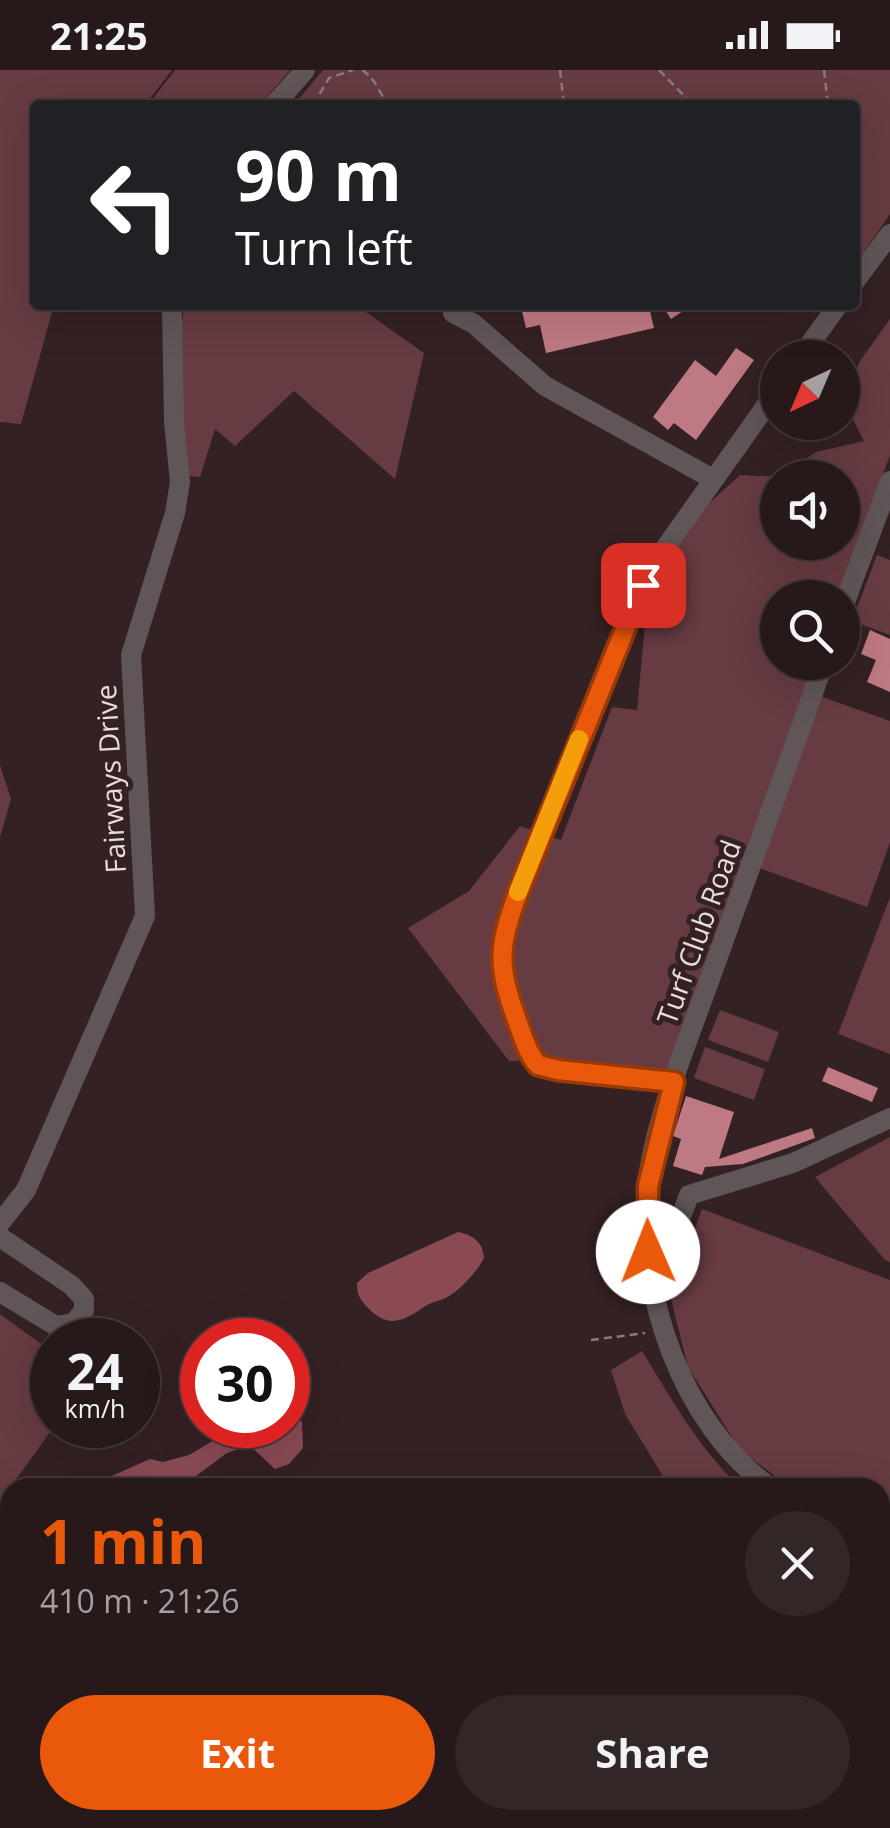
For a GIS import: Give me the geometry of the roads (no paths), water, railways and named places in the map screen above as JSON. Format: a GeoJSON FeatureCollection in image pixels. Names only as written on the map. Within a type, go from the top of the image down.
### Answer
{"type":"FeatureCollection","features":[{"type":"Feature","properties":{"kind":"street"},"geometry":{"type":"LineString","coordinates":[[278,100],[305,70]]}},
{"type":"Feature","properties":{"kind":"street"},"geometry":{"type":"LineString","coordinates":[[860,274],[890,234]]}},
{"type":"Feature","properties":{"kind":"street","name":"Fairways Drive"},"geometry":{"type":"LineString","coordinates":[[0,1223],[26,1190],[145,916],[130,654],[175,513],[180,482],[174,422],[172,310]]}},
{"type":"Feature","properties":{"kind":"street"},"geometry":{"type":"LineString","coordinates":[[454,310],[453,313],[474,324],[545,386],[714,479]]}},
{"type":"Feature","properties":{"kind":"street"},"geometry":{"type":"LineString","coordinates":[[813,340],[834,310]]}},
{"type":"Feature","properties":{"kind":"street"},"geometry":{"type":"LineString","coordinates":[[674,1082],[530,1068],[500,966],[504,931],[555,796],[643,585],[666,546],[760,414]]}},
{"type":"Feature","properties":{"kind":"street"},"geometry":{"type":"LineString","coordinates":[[853,580],[890,480]]}},
{"type":"Feature","properties":{"kind":"street","name":"Turf Club Road"},"geometry":{"type":"LineString","coordinates":[[760,1478],[725,1445],[689,1390],[662,1331],[648,1252],[648,1186],[674,1082],[818,680]]}},
{"type":"Feature","properties":{"kind":"street"},"geometry":{"type":"LineString","coordinates":[[651,1268],[658,1268],[665,1260],[689,1196],[793,1164],[890,1118]]}},
{"type":"Feature","properties":{"kind":"street"},"geometry":{"type":"LineString","coordinates":[[0,1237],[71,1284],[84,1299],[80,1316],[69,1325],[56,1326],[0,1292]]}}]}
